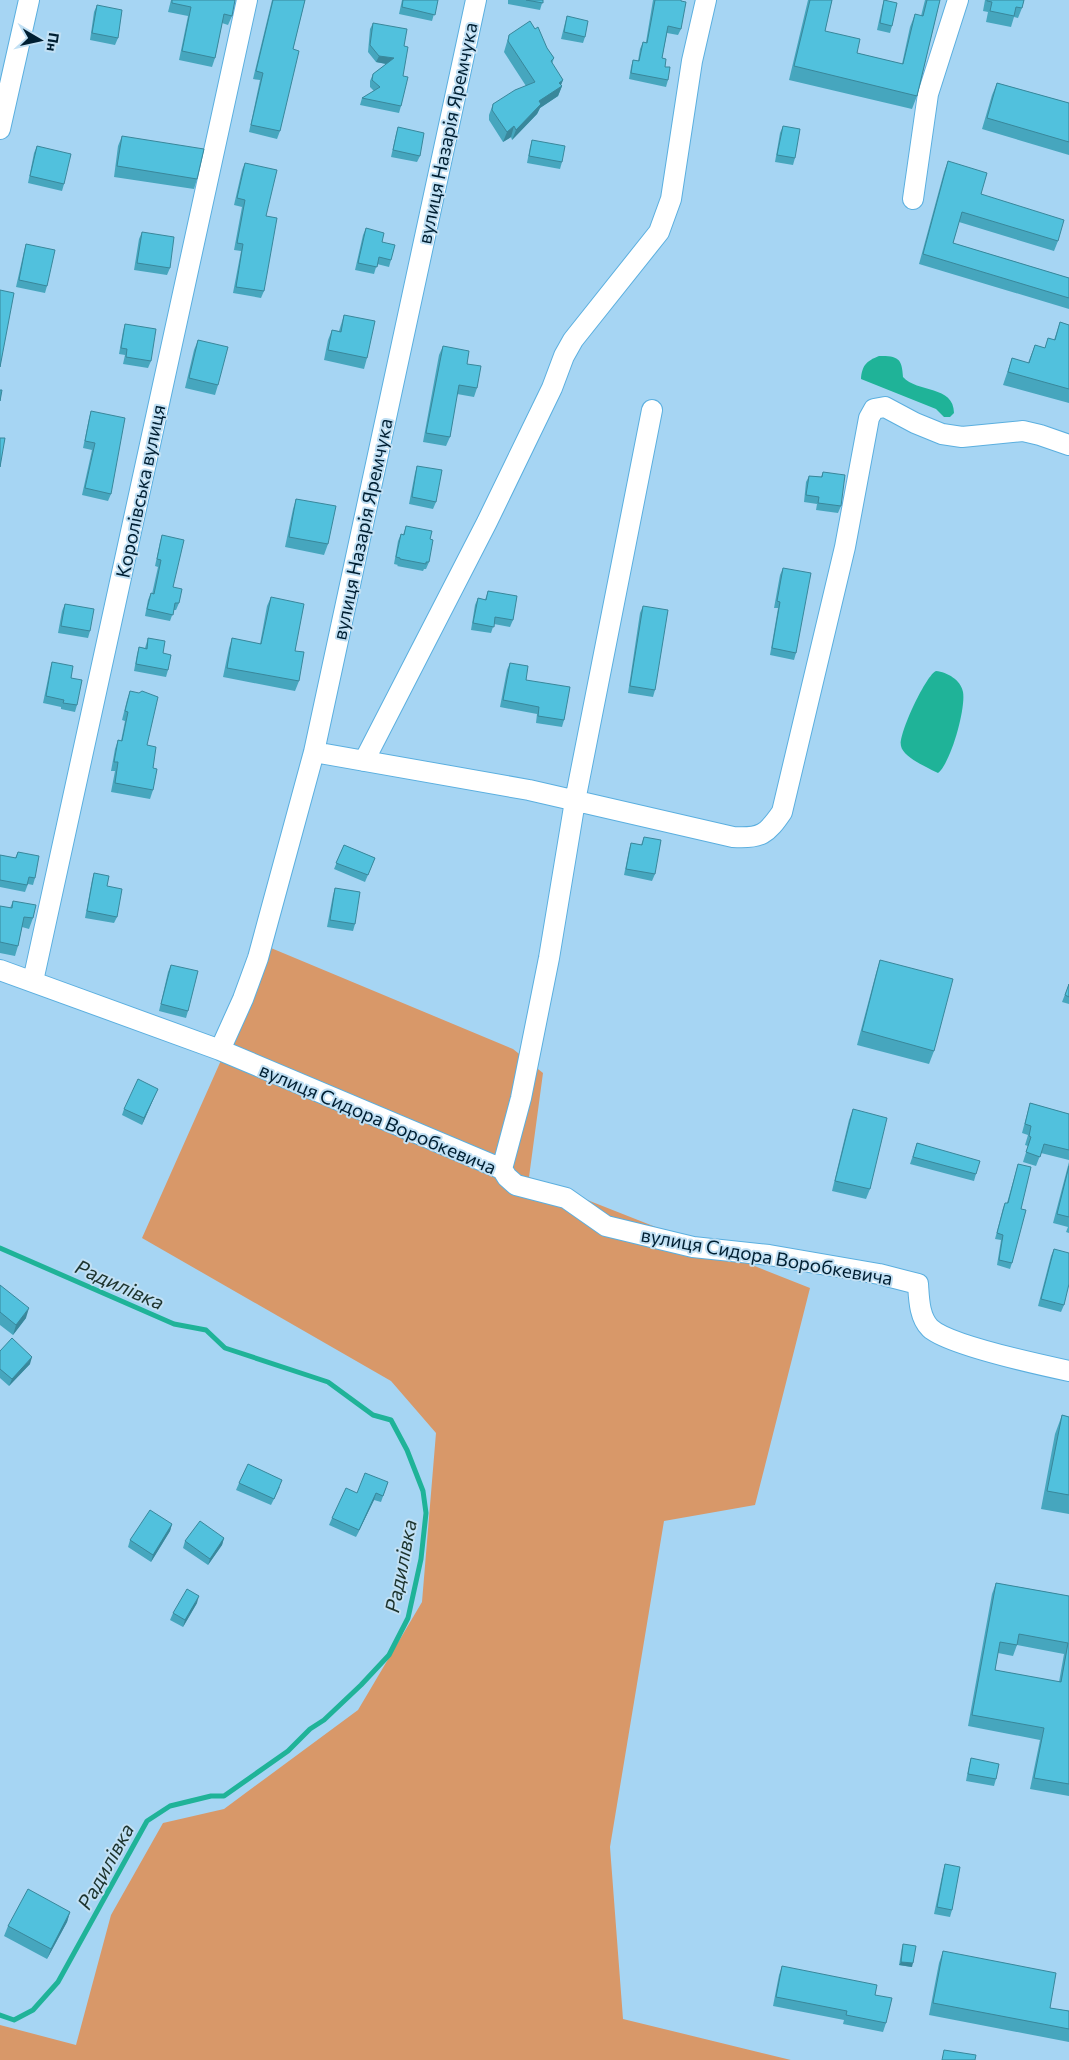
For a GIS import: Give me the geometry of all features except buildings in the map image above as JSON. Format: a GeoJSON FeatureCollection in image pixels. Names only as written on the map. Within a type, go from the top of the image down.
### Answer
{"type":"FeatureCollection","features":[{"type":"Feature","properties":{"kind":"street"},"geometry":{"type":"LineString","coordinates":[[0,130],[29,0]]}},
{"type":"Feature","properties":{"kind":"street","name":"Королівська вулиця"},"geometry":{"type":"LineString","coordinates":[[33,981],[247,0]]}},
{"type":"Feature","properties":{"kind":"street","name":"вулиця Назарія Яремчука"},"geometry":{"type":"LineString","coordinates":[[220,1050],[243,999],[258,958],[314,752],[476,0]]}},
{"type":"Feature","properties":{"kind":"street"},"geometry":{"type":"LineString","coordinates":[[364,761],[487,522],[552,388],[564,356],[573,340],[659,232],[671,199],[692,61],[706,0]]}},
{"type":"Feature","properties":{"kind":"street"},"geometry":{"type":"LineString","coordinates":[[913,199],[926,101],[958,0]]}},
{"type":"Feature","properties":{"kind":"street"},"geometry":{"type":"LineString","coordinates":[[314,752],[529,790],[733,838],[752,839],[769,831],[782,812],[845,547],[870,418],[874,409],[885,407],[915,423],[942,434],[962,437],[1023,431],[1040,434],[1069,446]]}},
{"type":"Feature","properties":{"kind":"street"},"geometry":{"type":"LineString","coordinates":[[502,1168],[521,1098],[549,958],[575,801],[652,410]]}},
{"type":"Feature","properties":{"kind":"street","name":"вулиця Сидора Воробкевича"},"geometry":{"type":"LineString","coordinates":[[0,970],[220,1050],[502,1168],[506,1177],[516,1185],[566,1198],[606,1226],[693,1247],[769,1255],[879,1274],[918,1284],[924,1317],[930,1328],[943,1336],[1031,1363],[1069,1371]]}},
{"type":"Feature","properties":{"kind":"shaded area"},"geometry":{"type":"Polygon","coordinates":[[[879,356],[898,359],[902,366],[903,377],[909,382],[948,398],[954,413],[950,417],[944,417],[936,409],[861,379],[862,371],[866,364],[879,356]]]}},
{"type":"Feature","properties":{"kind":"shaded area"},"geometry":{"type":"Polygon","coordinates":[[[936,671],[945,673],[956,680],[963,692],[962,710],[956,735],[948,758],[938,773],[911,758],[901,746],[908,718],[926,683],[936,671]]]}},
{"type":"Feature","properties":{"kind":"shaded area"},"geometry":{"type":"Polygon","coordinates":[[[271,948],[513,1049],[543,1073],[529,1177],[810,1288],[755,1505],[664,1521],[610,1847],[623,2019],[791,2060],[0,2060],[0,2025],[76,2045],[111,1915],[163,1823],[224,1809],[358,1710],[422,1602],[436,1433],[391,1381],[142,1238],[271,948]]]}},
{"type":"Feature","properties":{"kind":"waterway","name":"Радилівка"},"geometry":{"type":"LineString","coordinates":[[0,1248],[174,1324],[206,1330],[225,1348],[328,1382],[373,1415],[391,1420],[407,1450],[423,1491],[426,1513],[421,1559],[408,1618],[389,1655],[361,1685],[324,1720],[310,1729],[288,1751],[224,1796],[211,1796],[170,1806],[147,1821],[58,1982],[33,2010],[14,2020],[0,2015]]}}]}
